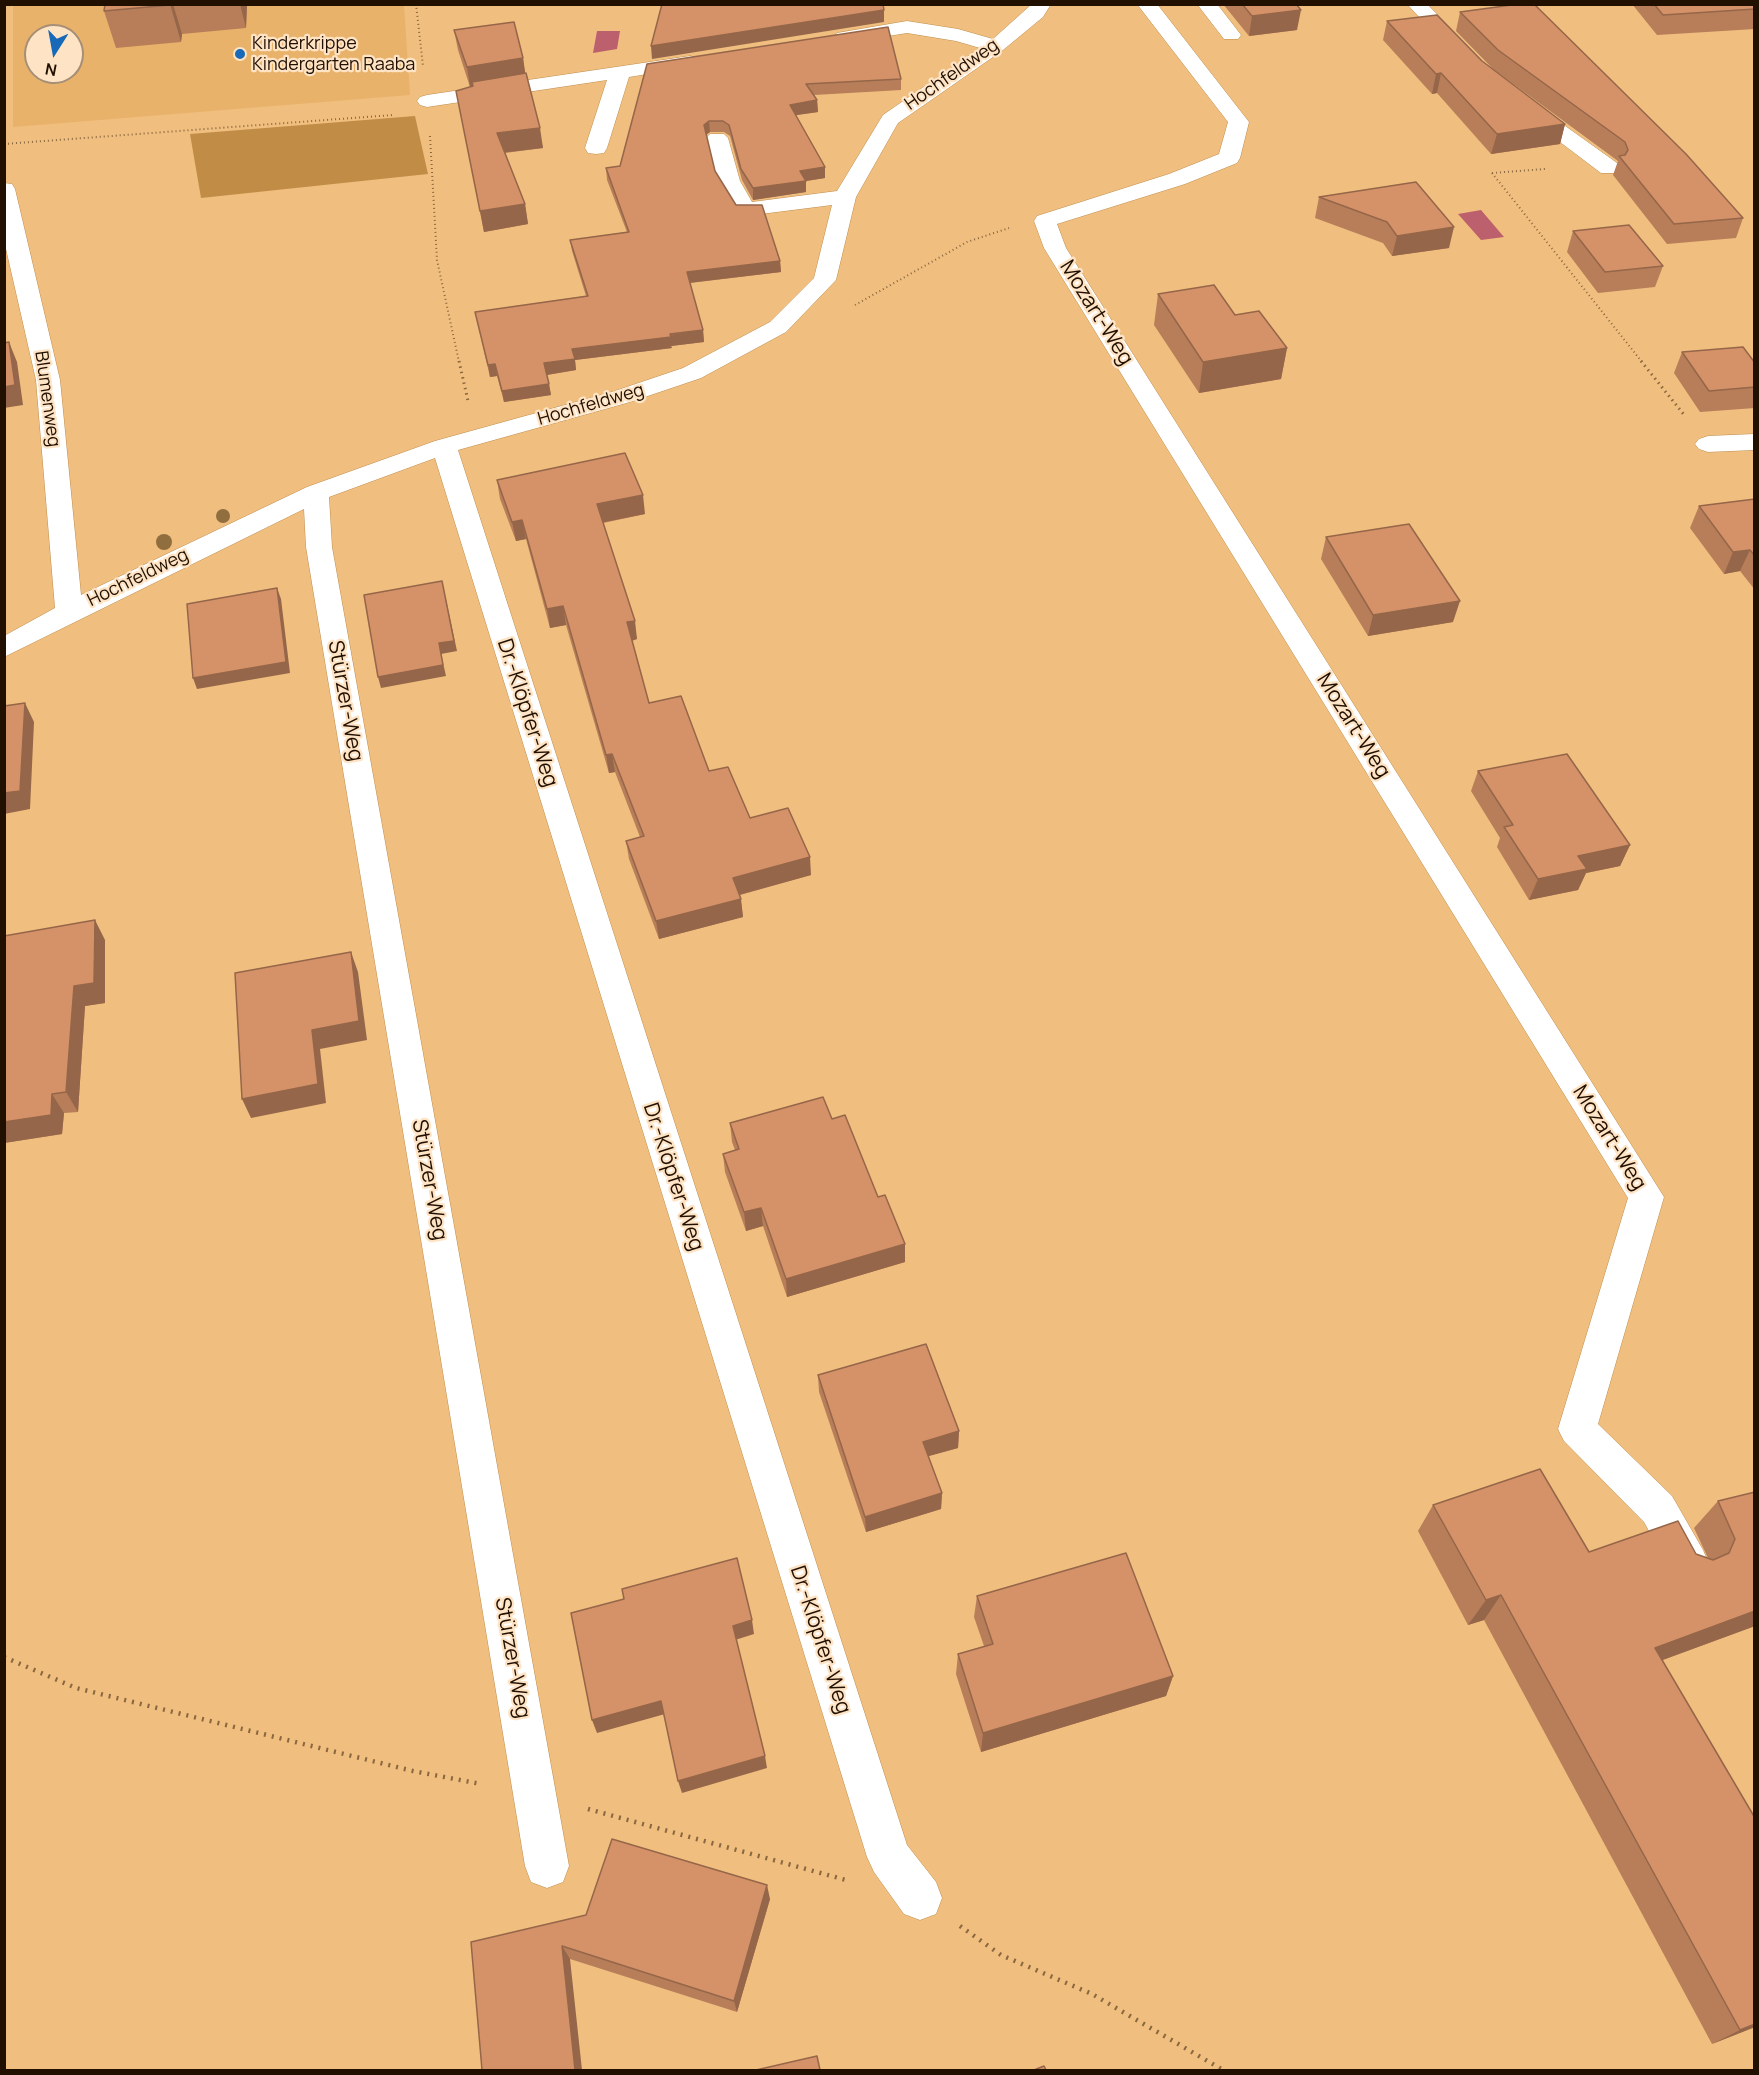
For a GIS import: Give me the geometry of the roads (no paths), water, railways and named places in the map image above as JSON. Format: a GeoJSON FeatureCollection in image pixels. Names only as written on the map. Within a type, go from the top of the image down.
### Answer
{"type":"FeatureCollection","features":[{"type":"Feature","properties":{"kind":"street","name":"Hochfeldweg"},"geometry":{"type":"LineString","coordinates":[[4,648],[69,612],[316,493],[444,446],[621,397],[692,373],[778,327],[825,280],[845,197],[890,119],[996,46],[1036,13],[1042,4]]}},
{"type":"Feature","properties":{"kind":"street","name":"Mozart-Weg"},"geometry":{"type":"LineString","coordinates":[[1146,4],[1239,122],[1229,158],[1177,179],[1045,221],[1055,248],[1067,268],[1646,1197],[1577,1430],[1658,1509],[1689,1564]]}},
{"type":"Feature","properties":{"kind":"street"},"geometry":{"type":"LineString","coordinates":[[1206,4],[1231,35]]}},
{"type":"Feature","properties":{"kind":"street"},"geometry":{"type":"LineString","coordinates":[[1416,4],[1470,59]]}},
{"type":"Feature","properties":{"kind":"street"},"geometry":{"type":"LineString","coordinates":[[826,40],[907,27],[958,35],[996,46]]}},
{"type":"Feature","properties":{"kind":"street"},"geometry":{"type":"LineString","coordinates":[[428,107],[712,58]]}},
{"type":"Feature","properties":{"kind":"street"},"geometry":{"type":"LineString","coordinates":[[596,148],[620,73]]}},
{"type":"Feature","properties":{"kind":"street"},"geometry":{"type":"LineString","coordinates":[[1510,94],[1609,168]]}},
{"type":"Feature","properties":{"kind":"street"},"geometry":{"type":"LineString","coordinates":[[717,138],[729,181],[745,209],[845,197]]}},
{"type":"Feature","properties":{"kind":"street","name":"Blumenweg"},"geometry":{"type":"LineString","coordinates":[[4,189],[48,380],[69,612]]}},
{"type":"Feature","properties":{"kind":"street"},"geometry":{"type":"LineString","coordinates":[[1708,444],[1755,442]]}},
{"type":"Feature","properties":{"kind":"street","name":"Dr.-Klöpfer-Weg"},"geometry":{"type":"LineString","coordinates":[[444,446],[889,1857],[920,1898]]}},
{"type":"Feature","properties":{"kind":"street","name":"Stürzer-Weg"},"geometry":{"type":"LineString","coordinates":[[316,493],[321,559],[548,1866]]}},
{"type":"Feature","properties":{"kind":"place","name":"Kinderkrippe Kindergarten Raaba"},"geometry":{"type":"Point","coordinates":[240,54]}}]}
